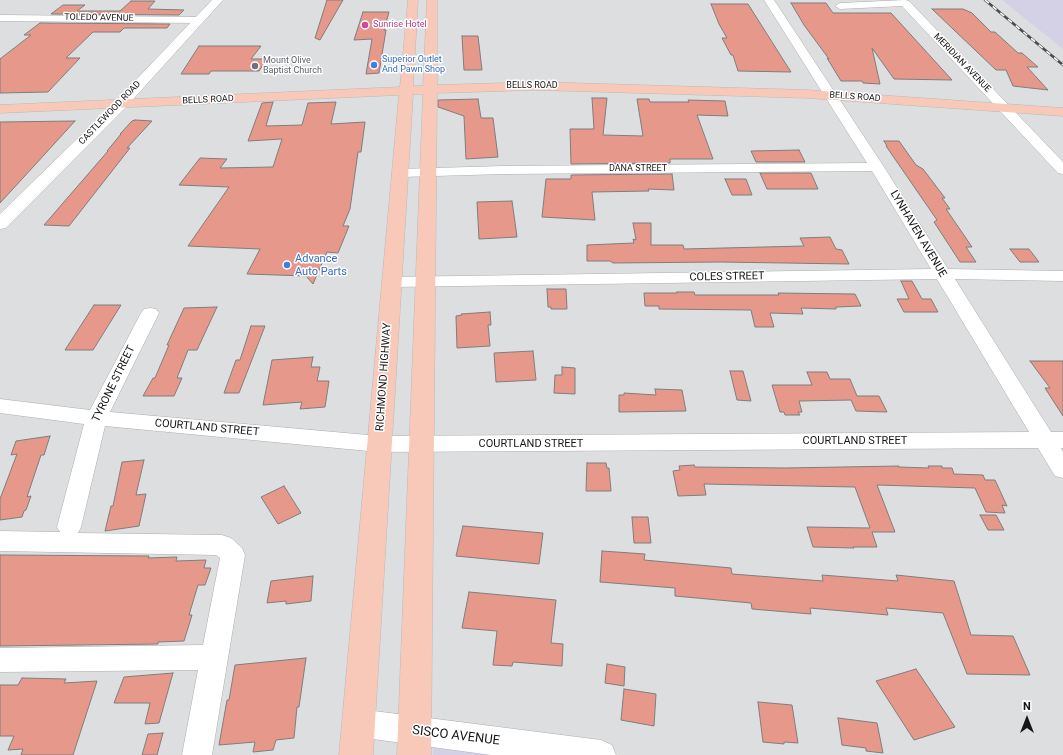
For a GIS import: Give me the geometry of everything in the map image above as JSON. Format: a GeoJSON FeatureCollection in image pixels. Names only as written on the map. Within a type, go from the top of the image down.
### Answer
{"type":"FeatureCollection","features":[{"type":"Feature","properties":{"kind":"main road","name":"RICHMOND HIGHWAY"},"geometry":{"type":"LineString","coordinates":[[356,755],[413,0]]}},
{"type":"Feature","properties":{"kind":"main road"},"geometry":{"type":"LineString","coordinates":[[414,743],[420,444],[432,0]]}},
{"type":"Feature","properties":{"kind":"main road","name":"BELLS ROAD"},"geometry":{"type":"LineString","coordinates":[[0,109],[125,100],[429,85],[828,91],[1000,103],[1063,104]]}},
{"type":"Feature","properties":{"kind":"main road","name":"BELLS ROAD"},"geometry":{"type":"LineString","coordinates":[[0,101],[125,100]]}},
{"type":"Feature","properties":{"kind":"main road","name":"BELLS ROAD"},"geometry":{"type":"LineString","coordinates":[[1000,103],[1063,112]]}},
{"type":"Feature","properties":{"kind":"street","name":"CASTLEWOOD ROAD"},"geometry":{"type":"LineString","coordinates":[[0,224],[125,100],[218,0]]}},
{"type":"Feature","properties":{"kind":"street","name":"LYNHAVEN AVENUE"},"geometry":{"type":"LineString","coordinates":[[769,0],[877,167],[943,274],[1054,440],[1063,470]]}},
{"type":"Feature","properties":{"kind":"street","name":"MERIDIAN AVENUE"},"geometry":{"type":"LineString","coordinates":[[840,6],[905,3],[1063,170]]}},
{"type":"Feature","properties":{"kind":"street","name":"TOLEDO AVENUE"},"geometry":{"type":"LineString","coordinates":[[0,18],[198,20]]}},
{"type":"Feature","properties":{"kind":"street","name":"DANA STREET"},"geometry":{"type":"LineString","coordinates":[[400,173],[504,170],[877,167]]}},
{"type":"Feature","properties":{"kind":"street","name":"COLES STREET"},"geometry":{"type":"LineString","coordinates":[[391,282],[943,274],[1063,276]]}},
{"type":"Feature","properties":{"kind":"street","name":"TYRONE STREET"},"geometry":{"type":"LineString","coordinates":[[69,527],[96,418],[150,313]]}},
{"type":"Feature","properties":{"kind":"street","name":"COURTLAND STREET"},"geometry":{"type":"LineString","coordinates":[[0,406],[96,418],[379,444],[1054,440]]}},
{"type":"Feature","properties":{"kind":"street"},"geometry":{"type":"LineString","coordinates":[[0,541],[222,545],[233,555],[197,755]]}},
{"type":"Feature","properties":{"kind":"street"},"geometry":{"type":"LineString","coordinates":[[0,660],[214,657]]}},
{"type":"Feature","properties":{"kind":"street","name":"SISCO AVENUE"},"geometry":{"type":"LineString","coordinates":[[358,723],[414,743],[601,755]]}},
{"type":"Feature","properties":{"kind":"shaded area"},"geometry":{"type":"Polygon","coordinates":[[[1002,0],[1063,0],[1063,49],[1002,0]]]}},
{"type":"Feature","properties":{"kind":"shaded area"},"geometry":{"type":"Polygon","coordinates":[[[433,748],[489,755],[433,755],[433,748]]]}},
{"type":"Feature","properties":{"kind":"building"},"geometry":{"type":"Polygon","coordinates":[[[327,0],[343,0],[320,40],[315,38],[327,0]]]}},
{"type":"Feature","properties":{"kind":"building"},"geometry":{"type":"Polygon","coordinates":[[[131,1],[155,1],[148,9],[184,10],[179,15],[51,14],[63,5],[85,5],[77,11],[120,11],[131,1]]]}},
{"type":"Feature","properties":{"kind":"building"},"geometry":{"type":"Polygon","coordinates":[[[791,3],[826,3],[833,13],[891,13],[952,80],[894,79],[872,48],[880,84],[863,83],[862,81],[841,81],[827,58],[829,59],[804,25],[791,3]]]}},
{"type":"Feature","properties":{"kind":"building"},"geometry":{"type":"Polygon","coordinates":[[[711,4],[748,4],[791,72],[738,71],[733,55],[731,55],[722,38],[727,38],[719,24],[711,4]]]}},
{"type":"Feature","properties":{"kind":"building"},"geometry":{"type":"Polygon","coordinates":[[[932,9],[963,9],[972,13],[991,32],[995,32],[1018,53],[1022,53],[1038,67],[1027,67],[1048,90],[1013,86],[1006,70],[996,70],[932,9]]]}},
{"type":"Feature","properties":{"kind":"building"},"geometry":{"type":"Polygon","coordinates":[[[363,12],[389,12],[384,30],[386,30],[379,73],[366,74],[372,39],[354,40],[363,12]]]}},
{"type":"Feature","properties":{"kind":"building"},"geometry":{"type":"Polygon","coordinates":[[[40,23],[170,24],[167,28],[124,28],[120,32],[93,32],[66,58],[80,58],[48,92],[0,93],[0,59],[31,35],[24,35],[40,23]]]}},
{"type":"Feature","properties":{"kind":"building"},"geometry":{"type":"Polygon","coordinates":[[[462,36],[478,36],[482,70],[464,70],[462,36]]]}},
{"type":"Feature","properties":{"kind":"building"},"geometry":{"type":"Polygon","coordinates":[[[199,46],[261,46],[251,59],[267,59],[259,71],[211,71],[209,74],[181,74],[199,46]]]}},
{"type":"Feature","properties":{"kind":"building"},"geometry":{"type":"Polygon","coordinates":[[[592,98],[607,98],[603,135],[643,136],[637,99],[649,99],[650,102],[689,102],[688,100],[725,101],[728,116],[697,115],[713,159],[670,159],[670,163],[571,164],[570,129],[594,129],[592,98]]]}},
{"type":"Feature","properties":{"kind":"building"},"geometry":{"type":"Polygon","coordinates":[[[478,99],[481,118],[493,118],[498,157],[466,159],[464,116],[438,107],[438,100],[478,99]]]}},
{"type":"Feature","properties":{"kind":"building"},"geometry":{"type":"Polygon","coordinates":[[[273,102],[266,126],[302,125],[308,103],[336,102],[331,124],[365,122],[361,152],[358,152],[350,209],[343,226],[349,226],[338,253],[327,252],[313,284],[306,276],[247,274],[260,249],[188,246],[229,187],[179,185],[200,158],[227,159],[220,168],[273,167],[282,139],[248,141],[262,103],[273,102]]]}},
{"type":"Feature","properties":{"kind":"building"},"geometry":{"type":"Polygon","coordinates":[[[75,121],[34,166],[0,203],[0,122],[75,121]]]}},
{"type":"Feature","properties":{"kind":"building"},"geometry":{"type":"Polygon","coordinates":[[[132,121],[152,121],[127,148],[130,148],[69,226],[44,225],[108,151],[120,134],[132,121]]]}},
{"type":"Feature","properties":{"kind":"building"},"geometry":{"type":"Polygon","coordinates":[[[884,141],[899,141],[916,165],[923,169],[945,198],[942,198],[950,209],[946,209],[972,247],[966,247],[976,262],[960,262],[934,222],[937,220],[884,141]]]}},
{"type":"Feature","properties":{"kind":"building"},"geometry":{"type":"Polygon","coordinates":[[[799,150],[805,162],[756,162],[751,151],[799,150]]]}},
{"type":"Feature","properties":{"kind":"building"},"geometry":{"type":"Polygon","coordinates":[[[760,173],[811,173],[818,189],[767,189],[760,173]]]}},
{"type":"Feature","properties":{"kind":"building"},"geometry":{"type":"Polygon","coordinates":[[[672,174],[674,190],[648,189],[649,191],[592,192],[595,220],[542,217],[546,179],[571,179],[571,175],[672,174]]]}},
{"type":"Feature","properties":{"kind":"building"},"geometry":{"type":"Polygon","coordinates":[[[725,179],[746,179],[752,195],[732,195],[725,179]]]}},
{"type":"Feature","properties":{"kind":"building"},"geometry":{"type":"Polygon","coordinates":[[[512,201],[517,237],[479,239],[477,202],[512,201]]]}},
{"type":"Feature","properties":{"kind":"building"},"geometry":{"type":"Polygon","coordinates":[[[633,223],[651,223],[651,245],[683,245],[684,249],[804,246],[800,238],[830,237],[836,249],[842,250],[849,264],[720,262],[613,263],[610,261],[587,261],[587,245],[634,243],[633,239],[636,240],[633,223]]]}},
{"type":"Feature","properties":{"kind":"building"},"geometry":{"type":"Polygon","coordinates":[[[1010,249],[1029,249],[1039,262],[1020,262],[1010,249]]]}},
{"type":"Feature","properties":{"kind":"building"},"geometry":{"type":"Polygon","coordinates":[[[901,281],[912,281],[922,299],[931,299],[938,312],[904,312],[897,299],[909,299],[901,281]]]}},
{"type":"Feature","properties":{"kind":"building"},"geometry":{"type":"Polygon","coordinates":[[[547,289],[566,289],[567,309],[551,309],[551,307],[548,307],[547,289]]]}},
{"type":"Feature","properties":{"kind":"building"},"geometry":{"type":"Polygon","coordinates":[[[694,292],[695,295],[779,295],[778,293],[855,294],[861,306],[836,307],[836,309],[801,308],[803,314],[770,313],[774,327],[755,327],[751,310],[659,309],[659,306],[645,306],[644,293],[694,292]]]}},
{"type":"Feature","properties":{"kind":"building"},"geometry":{"type":"Polygon","coordinates":[[[94,305],[121,305],[93,350],[65,350],[94,305]]]}},
{"type":"Feature","properties":{"kind":"building"},"geometry":{"type":"Polygon","coordinates":[[[217,307],[197,350],[188,350],[177,378],[182,378],[174,396],[143,396],[153,378],[155,378],[169,345],[167,345],[184,308],[217,307]]]}},
{"type":"Feature","properties":{"kind":"building"},"geometry":{"type":"Polygon","coordinates":[[[490,312],[491,325],[488,325],[490,346],[457,348],[456,316],[462,315],[461,314],[490,312]]]}},
{"type":"Feature","properties":{"kind":"building"},"geometry":{"type":"Polygon","coordinates":[[[251,326],[265,326],[239,393],[224,393],[236,360],[240,360],[251,326]]]}},
{"type":"Feature","properties":{"kind":"building"},"geometry":{"type":"Polygon","coordinates":[[[533,351],[536,380],[496,382],[494,353],[533,351]]]}},
{"type":"Feature","properties":{"kind":"building"},"geometry":{"type":"Polygon","coordinates":[[[313,357],[311,367],[320,367],[317,381],[329,381],[325,407],[300,409],[302,402],[263,405],[272,360],[313,357]]]}},
{"type":"Feature","properties":{"kind":"building"},"geometry":{"type":"Polygon","coordinates":[[[1030,361],[1063,361],[1063,416],[1045,388],[1050,388],[1030,361]]]}},
{"type":"Feature","properties":{"kind":"building"},"geometry":{"type":"Polygon","coordinates":[[[562,367],[575,368],[575,394],[554,393],[555,375],[562,375],[562,367]]]}},
{"type":"Feature","properties":{"kind":"building"},"geometry":{"type":"Polygon","coordinates":[[[730,371],[743,371],[751,401],[737,400],[730,371]]]}},
{"type":"Feature","properties":{"kind":"building"},"geometry":{"type":"Polygon","coordinates":[[[807,372],[827,372],[830,379],[850,379],[857,396],[879,396],[887,412],[856,411],[851,400],[799,401],[802,412],[798,412],[800,415],[785,415],[784,412],[780,412],[772,385],[812,385],[807,372]]]}},
{"type":"Feature","properties":{"kind":"building"},"geometry":{"type":"Polygon","coordinates":[[[655,389],[682,390],[686,411],[619,412],[619,395],[624,395],[624,393],[656,395],[655,389]]]}},
{"type":"Feature","properties":{"kind":"building"},"geometry":{"type":"Polygon","coordinates":[[[50,436],[44,455],[41,455],[27,497],[31,496],[22,517],[0,520],[0,499],[17,454],[11,455],[16,441],[50,436]]]}},
{"type":"Feature","properties":{"kind":"building"},"geometry":{"type":"Polygon","coordinates":[[[144,460],[136,495],[146,494],[139,526],[105,531],[111,506],[113,506],[122,462],[144,460]]]}},
{"type":"Feature","properties":{"kind":"building"},"geometry":{"type":"Polygon","coordinates":[[[587,463],[606,463],[607,468],[609,468],[611,491],[586,491],[587,463]]]}},
{"type":"Feature","properties":{"kind":"building"},"geometry":{"type":"Polygon","coordinates":[[[694,465],[695,467],[785,468],[899,466],[929,468],[928,466],[942,466],[942,468],[952,468],[954,474],[983,475],[985,480],[995,480],[1007,506],[1002,505],[1005,513],[986,512],[975,488],[877,485],[895,532],[872,532],[877,547],[813,547],[807,527],[870,528],[855,487],[704,484],[706,495],[678,496],[673,471],[680,470],[679,466],[694,465]]]}},
{"type":"Feature","properties":{"kind":"building"},"geometry":{"type":"Polygon","coordinates":[[[284,486],[301,513],[278,524],[261,497],[284,486]]]}},
{"type":"Feature","properties":{"kind":"building"},"geometry":{"type":"Polygon","coordinates":[[[980,515],[996,515],[1004,530],[988,530],[980,515]]]}},
{"type":"Feature","properties":{"kind":"building"},"geometry":{"type":"Polygon","coordinates":[[[632,517],[648,517],[651,543],[634,543],[632,517]]]}},
{"type":"Feature","properties":{"kind":"building"},"geometry":{"type":"Polygon","coordinates":[[[463,526],[543,533],[539,564],[456,556],[463,526]]]}},
{"type":"Feature","properties":{"kind":"building"},"geometry":{"type":"Polygon","coordinates":[[[602,551],[645,554],[644,560],[731,568],[732,574],[823,581],[822,575],[898,581],[896,575],[954,581],[971,635],[1013,636],[1030,675],[967,674],[943,613],[886,608],[888,615],[810,608],[811,614],[752,609],[751,603],[675,596],[675,588],[600,582],[602,551]]]}},
{"type":"Feature","properties":{"kind":"building"},"geometry":{"type":"Polygon","coordinates":[[[0,555],[149,556],[148,558],[177,557],[176,561],[206,560],[204,568],[211,568],[205,585],[198,585],[189,615],[192,615],[184,641],[158,642],[158,644],[0,646],[0,555]]]}},
{"type":"Feature","properties":{"kind":"building"},"geometry":{"type":"Polygon","coordinates":[[[313,576],[311,601],[286,604],[286,601],[267,603],[271,581],[313,576]]]}},
{"type":"Feature","properties":{"kind":"building"},"geometry":{"type":"Polygon","coordinates":[[[469,592],[556,600],[551,643],[563,644],[562,666],[513,662],[512,666],[493,665],[497,631],[462,628],[469,592]]]}},
{"type":"Feature","properties":{"kind":"building"},"geometry":{"type":"Polygon","coordinates":[[[306,658],[299,707],[297,707],[294,738],[276,740],[273,750],[253,752],[255,742],[219,745],[235,665],[306,658]]]}},
{"type":"Feature","properties":{"kind":"building"},"geometry":{"type":"Polygon","coordinates":[[[607,664],[625,667],[624,686],[605,683],[607,664]]]}},
{"type":"Feature","properties":{"kind":"building"},"geometry":{"type":"Polygon","coordinates":[[[916,669],[955,727],[914,740],[876,681],[916,669]]]}},
{"type":"Feature","properties":{"kind":"building"},"geometry":{"type":"Polygon","coordinates":[[[173,673],[159,723],[145,724],[150,703],[114,703],[124,677],[173,673]]]}},
{"type":"Feature","properties":{"kind":"building"},"geometry":{"type":"Polygon","coordinates":[[[22,678],[66,679],[64,683],[97,681],[73,755],[21,755],[23,749],[8,750],[14,736],[0,736],[0,685],[18,685],[22,678]]]}},
{"type":"Feature","properties":{"kind":"building"},"geometry":{"type":"Polygon","coordinates":[[[624,689],[656,694],[654,726],[621,720],[624,689]]]}},
{"type":"Feature","properties":{"kind":"building"},"geometry":{"type":"Polygon","coordinates":[[[758,702],[792,705],[798,743],[784,742],[784,744],[763,742],[758,702]]]}},
{"type":"Feature","properties":{"kind":"building"},"geometry":{"type":"Polygon","coordinates":[[[838,718],[877,723],[883,753],[866,751],[866,748],[842,745],[838,718]]]}},
{"type":"Feature","properties":{"kind":"building"},"geometry":{"type":"Polygon","coordinates":[[[163,733],[157,755],[142,755],[148,734],[163,733]]]}},
{"type":"Feature","properties":{"kind":"railway"},"geometry":{"type":"LineString","coordinates":[[985,0],[1063,65]]}},
{"type":"Feature","properties":{"kind":"place","name":"Sunrise Hotel"},"geometry":{"type":"Point","coordinates":[365,25]}},
{"type":"Feature","properties":{"kind":"place","name":"Superior Outlet And Pawn Shop"},"geometry":{"type":"Point","coordinates":[374,65]}},
{"type":"Feature","properties":{"kind":"place","name":"Mount Olive Baptist Church"},"geometry":{"type":"Point","coordinates":[255,66]}},
{"type":"Feature","properties":{"kind":"place","name":"Advance Auto Parts"},"geometry":{"type":"Point","coordinates":[287,265]}}]}
